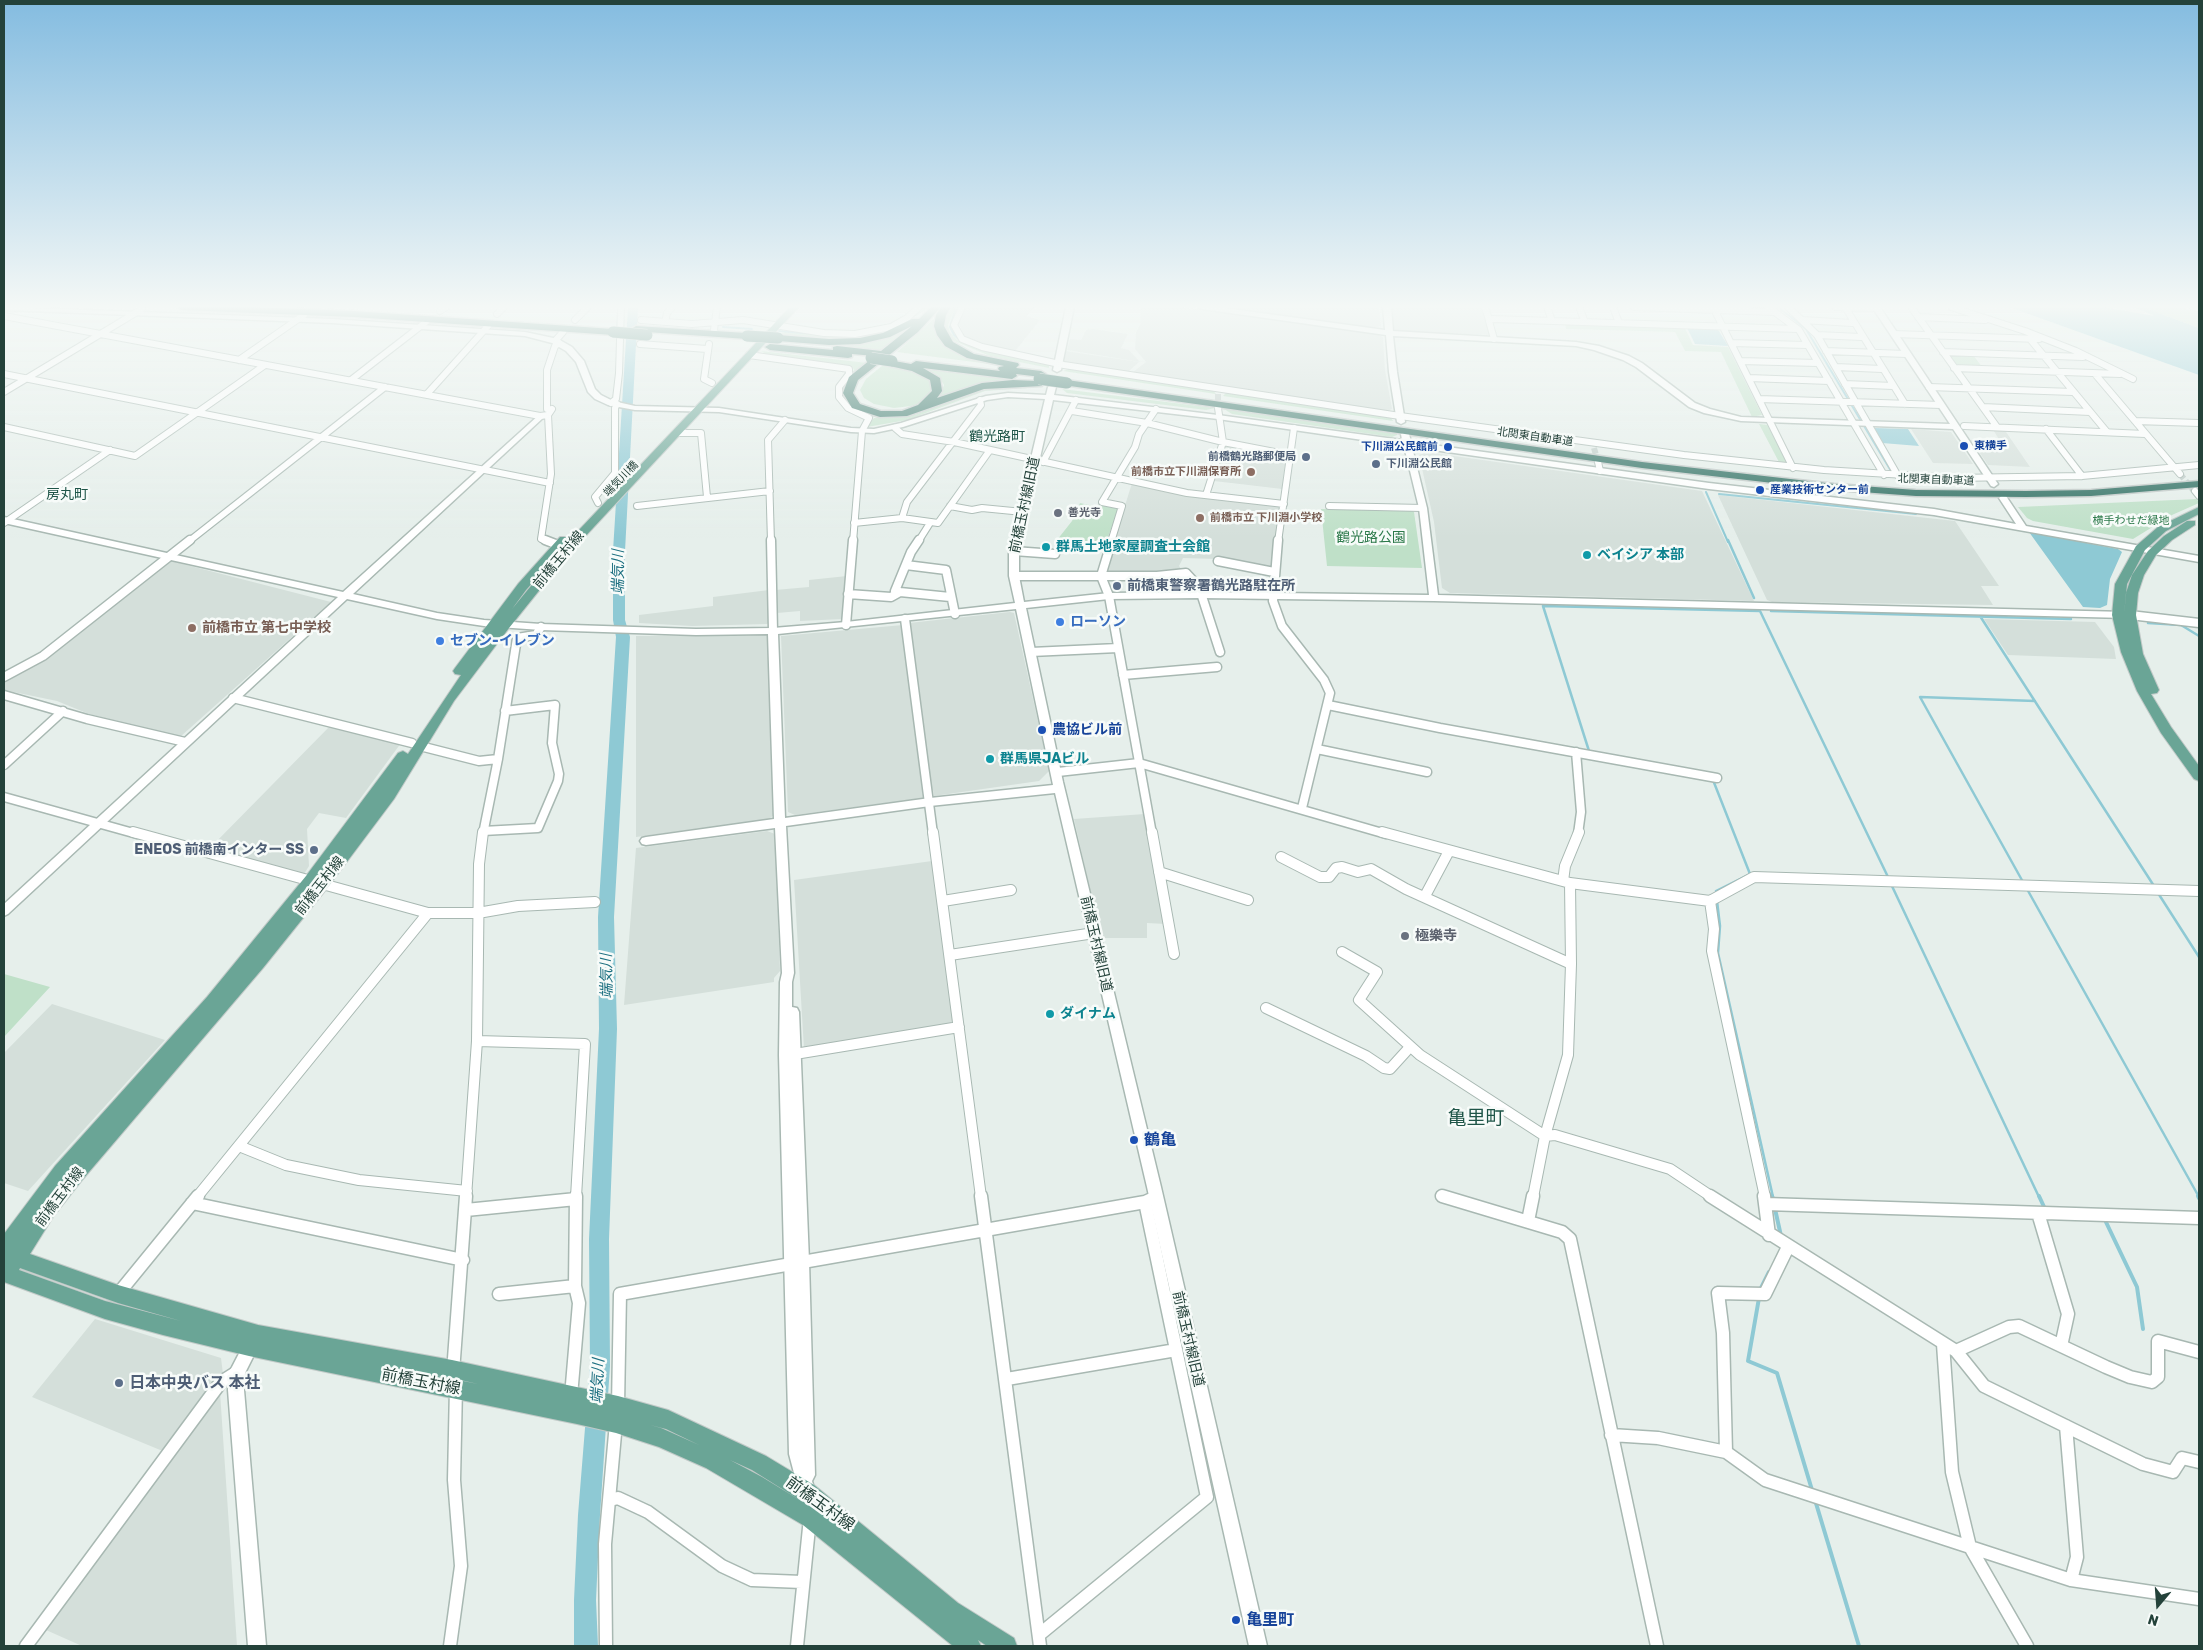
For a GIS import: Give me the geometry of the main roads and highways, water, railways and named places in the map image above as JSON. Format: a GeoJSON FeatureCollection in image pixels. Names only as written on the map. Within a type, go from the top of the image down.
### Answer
{"type":"FeatureCollection","features":[{"type":"Feature","properties":{"kind":"highway"},"geometry":{"type":"LineString","coordinates":[[851,384],[848,392],[856,406],[880,414],[903,414],[982,386],[1002,384]]}},
{"type":"Feature","properties":{"kind":"highway"},"geometry":{"type":"LineString","coordinates":[[857,384],[854,390],[856,398],[863,405],[884,412],[909,410],[930,400],[937,391],[936,384]]}},
{"type":"Feature","properties":{"kind":"highway"},"geometry":{"type":"LineString","coordinates":[[1059,384],[1191,398]]}},
{"type":"Feature","properties":{"kind":"highway","name":"北関東自動車道"},"geometry":{"type":"LineString","coordinates":[[1191,398],[1634,458],[1831,481],[1912,486],[2020,488],[2094,486],[2199,477]]}},
{"type":"Feature","properties":{"kind":"highway","name":"北関東自動車道"},"geometry":{"type":"LineString","coordinates":[[1191,398],[1642,465],[1834,487],[1916,493],[2026,494],[2198,490]]}},
{"type":"Feature","properties":{"kind":"main road"},"geometry":{"type":"LineString","coordinates":[[695,409],[711,384]]}},
{"type":"Feature","properties":{"kind":"main road"},"geometry":{"type":"LineString","coordinates":[[695,409],[720,384]]}},
{"type":"Feature","properties":{"kind":"main road","name":"端気川橋"},"geometry":{"type":"LineString","coordinates":[[602,503],[640,470],[676,433],[695,409]]}},
{"type":"Feature","properties":{"kind":"main road","name":"端気川橋"},"geometry":{"type":"LineString","coordinates":[[602,503],[642,457],[695,409]]}},
{"type":"Feature","properties":{"kind":"main road","name":"前橋玉村線"},"geometry":{"type":"LineString","coordinates":[[575,1402],[457,1389],[254,1340],[105,1310],[5,1273],[8,1253],[47,1211],[77,1172],[258,964],[317,882],[389,794],[416,745],[499,624],[558,545],[602,503]]}},
{"type":"Feature","properties":{"kind":"main road","name":"前橋玉村線"},"geometry":{"type":"LineString","coordinates":[[499,624],[562,555],[602,503]]}},
{"type":"Feature","properties":{"kind":"main road"},"geometry":{"type":"LineString","coordinates":[[2199,510],[2162,529],[2122,584],[2127,652],[2143,691],[2166,730],[2199,776]]}},
{"type":"Feature","properties":{"kind":"main road"},"geometry":{"type":"LineString","coordinates":[[2148,548],[2199,519]]}},
{"type":"Feature","properties":{"kind":"main road"},"geometry":{"type":"LineString","coordinates":[[2124,615],[2137,654],[2162,708],[2199,762]]}},
{"type":"Feature","properties":{"kind":"main road","name":"前橋玉村線"},"geometry":{"type":"LineString","coordinates":[[8,1253],[118,1294],[254,1340],[452,1369],[575,1402]]}},
{"type":"Feature","properties":{"kind":"main road"},"geometry":{"type":"LineString","coordinates":[[575,1402],[614,1414]]}},
{"type":"Feature","properties":{"kind":"main road","name":"前橋玉村線"},"geometry":{"type":"LineString","coordinates":[[614,1414],[693,1430],[759,1463],[808,1492],[952,1610],[1006,1646]]}},
{"type":"Feature","properties":{"kind":"main road","name":"前橋玉村線"},"geometry":{"type":"LineString","coordinates":[[614,1414],[713,1461],[756,1484],[810,1518],[970,1646]]}},
{"type":"Feature","properties":{"kind":"water"},"geometry":{"type":"Polygon","coordinates":[[[1874,428],[1908,429],[1919,446],[1882,443],[1874,428]]]}},
{"type":"Feature","properties":{"kind":"water"},"geometry":{"type":"Polygon","coordinates":[[[2029,532],[2118,549],[2122,552],[2110,579],[2107,605],[2100,608],[2083,607],[2029,532]]]}},
{"type":"Feature","properties":{"kind":"waterway","name":"端気川"},"geometry":{"type":"LineString","coordinates":[[586,1646],[585,1600],[589,1515],[600,1366],[601,1288],[599,1239],[608,1029],[606,917],[623,637],[619,620],[619,551],[629,384]]}},
{"type":"Feature","properties":{"kind":"waterway"},"geometry":{"type":"LineString","coordinates":[[1839,384],[1891,471]]}},
{"type":"Feature","properties":{"kind":"waterway"},"geometry":{"type":"LineString","coordinates":[[1706,492],[1728,542]]}},
{"type":"Feature","properties":{"kind":"waterway"},"geometry":{"type":"LineString","coordinates":[[1719,494],[1916,514]]}},
{"type":"Feature","properties":{"kind":"waterway"},"geometry":{"type":"LineString","coordinates":[[1728,540],[1754,598]]}},
{"type":"Feature","properties":{"kind":"waterway"},"geometry":{"type":"LineString","coordinates":[[1589,751],[1543,606],[1760,611],[1888,877]]}},
{"type":"Feature","properties":{"kind":"waterway"},"geometry":{"type":"LineString","coordinates":[[1771,611],[1980,617]]}},
{"type":"Feature","properties":{"kind":"waterway"},"geometry":{"type":"LineString","coordinates":[[1980,617],[2071,619]]}},
{"type":"Feature","properties":{"kind":"waterway"},"geometry":{"type":"LineString","coordinates":[[1980,617],[2035,701]]}},
{"type":"Feature","properties":{"kind":"waterway"},"geometry":{"type":"LineString","coordinates":[[2148,623],[2181,625],[2199,636]]}},
{"type":"Feature","properties":{"kind":"waterway"},"geometry":{"type":"LineString","coordinates":[[2023,882],[1920,697],[2035,701]]}},
{"type":"Feature","properties":{"kind":"waterway"},"geometry":{"type":"LineString","coordinates":[[2035,701],[2154,886]]}},
{"type":"Feature","properties":{"kind":"waterway"},"geometry":{"type":"LineString","coordinates":[[1713,780],[1750,874],[1716,891],[1717,895]]}},
{"type":"Feature","properties":{"kind":"waterway"},"geometry":{"type":"LineString","coordinates":[[1891,884],[2039,1197]]}},
{"type":"Feature","properties":{"kind":"waterway"},"geometry":{"type":"LineString","coordinates":[[2027,889],[2199,1197]]}},
{"type":"Feature","properties":{"kind":"waterway"},"geometry":{"type":"LineString","coordinates":[[2158,893],[2199,957]]}},
{"type":"Feature","properties":{"kind":"waterway"},"geometry":{"type":"LineString","coordinates":[[1717,901],[1720,926],[1718,953],[1773,1197]]}},
{"type":"Feature","properties":{"kind":"waterway"},"geometry":{"type":"LineString","coordinates":[[2039,1196],[2045,1209]]}},
{"type":"Feature","properties":{"kind":"waterway"},"geometry":{"type":"LineString","coordinates":[[1775,1209],[1781,1236]]}},
{"type":"Feature","properties":{"kind":"waterway"},"geometry":{"type":"LineString","coordinates":[[2105,1220],[2137,1287],[2143,1329]]}},
{"type":"Feature","properties":{"kind":"waterway"},"geometry":{"type":"LineString","coordinates":[[1760,1290],[1769,1272]]}},
{"type":"Feature","properties":{"kind":"waterway"},"geometry":{"type":"LineString","coordinates":[[1759,1298],[1748,1361],[1777,1373],[1812,1490]]}},
{"type":"Feature","properties":{"kind":"waterway"},"geometry":{"type":"LineString","coordinates":[[1815,1500],[1859,1646]]}},
{"type":"Feature","properties":{"kind":"tunnel"},"geometry":{"type":"LineString","coordinates":[[1218,394],[1218,408]]}},
{"type":"Feature","properties":{"kind":"tunnel"},"geometry":{"type":"LineString","coordinates":[[1594,448],[1598,462]]}},
{"type":"Feature","properties":{"kind":"tunnel"},"geometry":{"type":"LineString","coordinates":[[2180,474],[2194,491]]}},
{"type":"Feature","properties":{"kind":"place","name":"東横手"},"geometry":{"type":"Point","coordinates":[1964,446]}},
{"type":"Feature","properties":{"kind":"place","name":"下川淵公民館前"},"geometry":{"type":"Point","coordinates":[1448,447]}},
{"type":"Feature","properties":{"kind":"place","name":"前橋鶴光路郵便局"},"geometry":{"type":"Point","coordinates":[1306,457]}},
{"type":"Feature","properties":{"kind":"place","name":"下川淵公民館"},"geometry":{"type":"Point","coordinates":[1376,464]}},
{"type":"Feature","properties":{"kind":"place","name":"前橋市立下川淵保育所"},"geometry":{"type":"Point","coordinates":[1251,472]}},
{"type":"Feature","properties":{"kind":"place","name":"産業技術センター前"},"geometry":{"type":"Point","coordinates":[1760,490]}},
{"type":"Feature","properties":{"kind":"place","name":"善光寺"},"geometry":{"type":"Point","coordinates":[1058,513]}},
{"type":"Feature","properties":{"kind":"place","name":"前橋市立 下川淵小学校"},"geometry":{"type":"Point","coordinates":[1200,518]}},
{"type":"Feature","properties":{"kind":"place","name":"群馬土地家屋調査士会館"},"geometry":{"type":"Point","coordinates":[1046,547]}},
{"type":"Feature","properties":{"kind":"place","name":"ベイシア 本部"},"geometry":{"type":"Point","coordinates":[1587,555]}},
{"type":"Feature","properties":{"kind":"place","name":"前橋東警察署鶴光路駐在所"},"geometry":{"type":"Point","coordinates":[1117,586]}},
{"type":"Feature","properties":{"kind":"place","name":"ローソン"},"geometry":{"type":"Point","coordinates":[1060,622]}},
{"type":"Feature","properties":{"kind":"place","name":"前橋市立 第七中学校"},"geometry":{"type":"Point","coordinates":[192,628]}},
{"type":"Feature","properties":{"kind":"place","name":"セブン-イレブン"},"geometry":{"type":"Point","coordinates":[440,641]}},
{"type":"Feature","properties":{"kind":"place","name":"農協ビル前"},"geometry":{"type":"Point","coordinates":[1042,730]}},
{"type":"Feature","properties":{"kind":"place","name":"群馬県JAビル"},"geometry":{"type":"Point","coordinates":[990,759]}},
{"type":"Feature","properties":{"kind":"place","name":"ENEOS 前橋南インター SS"},"geometry":{"type":"Point","coordinates":[314,850]}},
{"type":"Feature","properties":{"kind":"place","name":"極樂寺"},"geometry":{"type":"Point","coordinates":[1405,936]}},
{"type":"Feature","properties":{"kind":"place","name":"ダイナム"},"geometry":{"type":"Point","coordinates":[1050,1014]}},
{"type":"Feature","properties":{"kind":"place","name":"鶴亀"},"geometry":{"type":"Point","coordinates":[1134,1140]}},
{"type":"Feature","properties":{"kind":"place","name":"日本中央バス 本社"},"geometry":{"type":"Point","coordinates":[119,1383]}},
{"type":"Feature","properties":{"kind":"place","name":"亀里町"},"geometry":{"type":"Point","coordinates":[1236,1620]}},
{"type":"Feature","properties":{"kind":"district","name":"鶴光路町"},"geometry":{"type":"Point","coordinates":[997,437]}},
{"type":"Feature","properties":{"kind":"district","name":"房丸町"},"geometry":{"type":"Point","coordinates":[67,495]}},
{"type":"Feature","properties":{"kind":"district","name":"亀里町"},"geometry":{"type":"Point","coordinates":[1476,1119]}},
{"type":"Feature","properties":{"kind":"park label","name":"横手わせだ緑地"},"geometry":{"type":"Point","coordinates":[2131,521]}},
{"type":"Feature","properties":{"kind":"park label","name":"鶴光路公園"},"geometry":{"type":"Point","coordinates":[1371,538]}}]}
